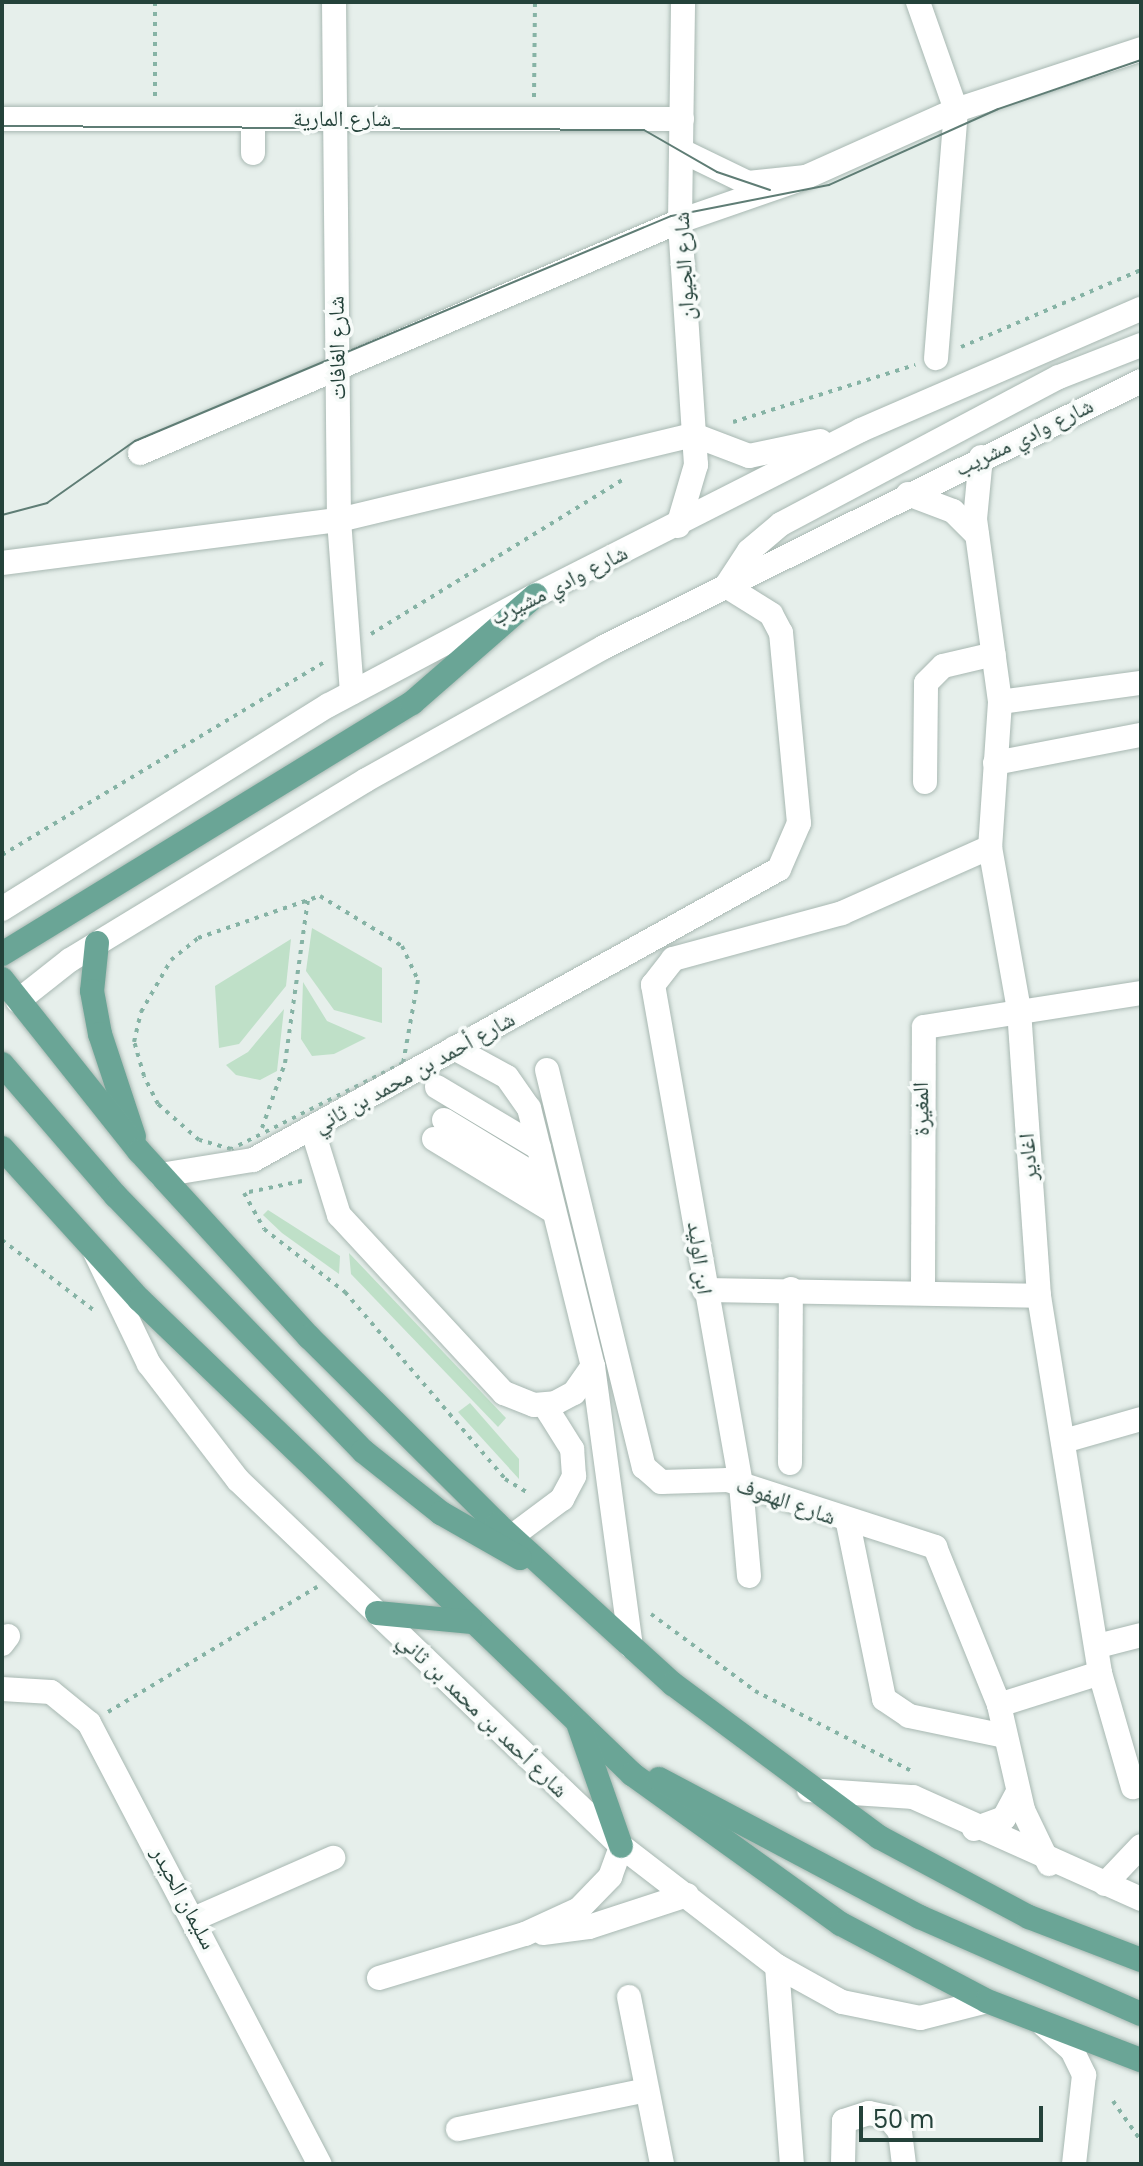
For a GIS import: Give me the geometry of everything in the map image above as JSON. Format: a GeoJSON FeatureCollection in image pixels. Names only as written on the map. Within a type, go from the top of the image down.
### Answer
{"type":"FeatureCollection","features":[{"type":"Feature","properties":{"kind":"main road"},"geometry":{"type":"LineString","coordinates":[[2,954],[412,703],[536,595]]}},
{"type":"Feature","properties":{"kind":"main road"},"geometry":{"type":"LineString","coordinates":[[97,943],[92,991],[100,1034],[139,1151]]}},
{"type":"Feature","properties":{"kind":"main road"},"geometry":{"type":"LineString","coordinates":[[2,979],[7,1005],[309,1337],[511,1537],[631,1646],[809,1790],[953,1879],[1141,1960]]}},
{"type":"Feature","properties":{"kind":"main road"},"geometry":{"type":"LineString","coordinates":[[2,1064],[116,1196],[381,1468],[441,1513],[550,1574]]}},
{"type":"Feature","properties":{"kind":"main road","name":"شارع أحمد بن محمد بن ثاني"},"geometry":{"type":"LineString","coordinates":[[6,1157],[95,1252],[470,1622],[578,1724],[695,1825],[785,1888],[987,2001],[1141,2060]]}},
{"type":"Feature","properties":{"kind":"main road"},"geometry":{"type":"LineString","coordinates":[[377,1613],[470,1622]]}},
{"type":"Feature","properties":{"kind":"main road"},"geometry":{"type":"LineString","coordinates":[[578,1724],[621,1846]]}},
{"type":"Feature","properties":{"kind":"main road"},"geometry":{"type":"LineString","coordinates":[[602,1745],[837,1876],[1141,2014]]}},
{"type":"Feature","properties":{"kind":"street","name":"شارع الغافات"},"geometry":{"type":"LineString","coordinates":[[334,2],[339,520],[352,693]]}},
{"type":"Feature","properties":{"kind":"street","name":"شارع الجيوان"},"geometry":{"type":"LineString","coordinates":[[678,526],[695,480],[680,221],[683,2]]}},
{"type":"Feature","properties":{"kind":"street"},"geometry":{"type":"LineString","coordinates":[[918,2],[956,110],[936,358]]}},
{"type":"Feature","properties":{"kind":"street"},"geometry":{"type":"LineString","coordinates":[[140,453],[336,366],[680,221],[806,177],[956,110],[1141,49]]}},
{"type":"Feature","properties":{"kind":"street","name":"شارع المارية"},"geometry":{"type":"LineString","coordinates":[[2,119],[682,119]]}},
{"type":"Feature","properties":{"kind":"street"},"geometry":{"type":"LineString","coordinates":[[253,119],[253,153]]}},
{"type":"Feature","properties":{"kind":"street"},"geometry":{"type":"LineString","coordinates":[[682,151],[748,183],[806,177]]}},
{"type":"Feature","properties":{"kind":"street","name":"شارع وادي مشيرب"},"geometry":{"type":"LineString","coordinates":[[2,909],[352,693],[536,595],[678,526],[861,430],[1141,309]]}},
{"type":"Feature","properties":{"kind":"street"},"geometry":{"type":"LineString","coordinates":[[726,586],[749,551],[781,524],[1059,377],[1141,345]]}},
{"type":"Feature","properties":{"kind":"street","name":"شارع وادي مشريب"},"geometry":{"type":"LineString","coordinates":[[908,494],[1141,381]]}},
{"type":"Feature","properties":{"kind":"street"},"geometry":{"type":"LineString","coordinates":[[2,563],[339,520],[694,435],[749,456],[861,430]]}},
{"type":"Feature","properties":{"kind":"street","name":"اغادير"},"geometry":{"type":"LineString","coordinates":[[981,457],[977,535],[1000,702],[990,847],[1019,1010],[1039,1296],[1100,1673],[1133,1787]]}},
{"type":"Feature","properties":{"kind":"street"},"geometry":{"type":"LineString","coordinates":[[7,1005],[97,943],[366,780],[726,586],[908,494],[953,511],[977,535]]}},
{"type":"Feature","properties":{"kind":"street","name":"شارع أحمد بن محمد بن ثاني"},"geometry":{"type":"LineString","coordinates":[[161,1175],[234,1166],[312,1128],[454,1048],[615,964],[764,879],[793,848],[799,823],[781,633],[771,614],[726,586]]}},
{"type":"Feature","properties":{"kind":"street"},"geometry":{"type":"LineString","coordinates":[[925,782],[923,704],[946,679],[994,661]]}},
{"type":"Feature","properties":{"kind":"street"},"geometry":{"type":"LineString","coordinates":[[1000,702],[1141,683]]}},
{"type":"Feature","properties":{"kind":"street"},"geometry":{"type":"LineString","coordinates":[[995,763],[1141,735]]}},
{"type":"Feature","properties":{"kind":"street","name":"ابن الوليد"},"geometry":{"type":"LineString","coordinates":[[749,1576],[741,1484],[652,996],[657,975],[684,956],[842,913],[990,847]]}},
{"type":"Feature","properties":{"kind":"street","name":"المغيرة"},"geometry":{"type":"LineString","coordinates":[[923,1288],[920,1034],[930,1023],[1141,993]]}},
{"type":"Feature","properties":{"kind":"street"},"geometry":{"type":"LineString","coordinates":[[454,1048],[516,1086],[539,1148],[593,1366],[631,1646]]}},
{"type":"Feature","properties":{"kind":"street","name":"شارع الهفوف"},"geometry":{"type":"LineString","coordinates":[[547,1070],[644,1467],[669,1484],[741,1484],[848,1523],[935,1547],[999,1705],[1018,1792],[1049,1864]]}},
{"type":"Feature","properties":{"kind":"street"},"geometry":{"type":"LineString","coordinates":[[437,1087],[539,1148]]}},
{"type":"Feature","properties":{"kind":"street"},"geometry":{"type":"LineString","coordinates":[[312,1128],[339,1215],[504,1393],[545,1406],[574,1393],[593,1366]]}},
{"type":"Feature","properties":{"kind":"street"},"geometry":{"type":"LineString","coordinates":[[546,1182],[439,1129],[553,1211]]}},
{"type":"Feature","properties":{"kind":"street","name":"شارع أحمد بن محمد بن ثاني"},"geometry":{"type":"LineString","coordinates":[[95,1252],[129,1332],[238,1480],[621,1846],[777,1966],[842,2002],[897,2017],[942,2015],[987,2001]]}},
{"type":"Feature","properties":{"kind":"street"},"geometry":{"type":"LineString","coordinates":[[704,1290],[923,1288],[1039,1296]]}},
{"type":"Feature","properties":{"kind":"street"},"geometry":{"type":"LineString","coordinates":[[790,1463],[791,1289]]}},
{"type":"Feature","properties":{"kind":"street"},"geometry":{"type":"LineString","coordinates":[[511,1537],[552,1507],[570,1488],[575,1462],[545,1406]]}},
{"type":"Feature","properties":{"kind":"street"},"geometry":{"type":"LineString","coordinates":[[1064,1441],[1141,1419]]}},
{"type":"Feature","properties":{"kind":"street"},"geometry":{"type":"LineString","coordinates":[[848,1523],[884,1699],[909,1716],[1005,1736]]}},
{"type":"Feature","properties":{"kind":"street"},"geometry":{"type":"LineString","coordinates":[[1098,1646],[1141,1635]]}},
{"type":"Feature","properties":{"kind":"street"},"geometry":{"type":"LineString","coordinates":[[999,1705],[1100,1673]]}},
{"type":"Feature","properties":{"kind":"street","name":"سليمان الحيدر"},"geometry":{"type":"LineString","coordinates":[[2,1689],[51,1692],[89,1723],[196,1918],[320,2164]]}},
{"type":"Feature","properties":{"kind":"street"},"geometry":{"type":"LineString","coordinates":[[809,1790],[913,1797],[1049,1864],[1141,1899]]}},
{"type":"Feature","properties":{"kind":"street"},"geometry":{"type":"LineString","coordinates":[[974,1829],[1004,1818],[1018,1792]]}},
{"type":"Feature","properties":{"kind":"street"},"geometry":{"type":"LineString","coordinates":[[525,1934],[598,1893],[621,1846]]}},
{"type":"Feature","properties":{"kind":"street"},"geometry":{"type":"LineString","coordinates":[[1105,1884],[1141,1846]]}},
{"type":"Feature","properties":{"kind":"street"},"geometry":{"type":"LineString","coordinates":[[196,1918],[333,1858]]}},
{"type":"Feature","properties":{"kind":"street"},"geometry":{"type":"LineString","coordinates":[[379,1978],[525,1934],[589,1927],[687,1895]]}},
{"type":"Feature","properties":{"kind":"street"},"geometry":{"type":"LineString","coordinates":[[777,1966],[792,2164]]}},
{"type":"Feature","properties":{"kind":"street"},"geometry":{"type":"LineString","coordinates":[[629,1997],[662,2164]]}},
{"type":"Feature","properties":{"kind":"street"},"geometry":{"type":"LineString","coordinates":[[1042,2024],[1064,2040],[1084,2075],[1074,2164]]}},
{"type":"Feature","properties":{"kind":"street"},"geometry":{"type":"LineString","coordinates":[[458,2129],[646,2090]]}},
{"type":"Feature","properties":{"kind":"street"},"geometry":{"type":"LineString","coordinates":[[843,2164],[844,2121],[869,2113],[888,2117],[900,2132],[904,2164]]}},
{"type":"Feature","properties":{"kind":"path"},"geometry":{"type":"LineString","coordinates":[[155,2],[155,119]]}},
{"type":"Feature","properties":{"kind":"path"},"geometry":{"type":"LineString","coordinates":[[533,119],[535,2]]}},
{"type":"Feature","properties":{"kind":"path"},"geometry":{"type":"LineString","coordinates":[[320,896],[402,946],[418,980],[403,1063],[257,1136],[218,1147],[176,1122],[144,1076],[135,1028],[171,960],[198,938],[308,900],[320,896]]}},
{"type":"Feature","properties":{"kind":"path"},"geometry":{"type":"LineString","coordinates":[[257,1136],[280,1088],[308,900]]}},
{"type":"Feature","properties":{"kind":"path"},"geometry":{"type":"LineString","coordinates":[[302,1181],[244,1193],[264,1229],[345,1292],[505,1479],[552,1507]]}},
{"type":"Feature","properties":{"kind":"path"},"geometry":{"type":"LineString","coordinates":[[2,1240],[63,1291],[129,1332]]}},
{"type":"Feature","properties":{"kind":"path"},"geometry":{"type":"LineString","coordinates":[[89,1723],[336,1576]]}},
{"type":"Feature","properties":{"kind":"path"},"geometry":{"type":"LineString","coordinates":[[650,1613],[755,1691],[920,1776]]}},
{"type":"Feature","properties":{"kind":"path"},"geometry":{"type":"LineString","coordinates":[[1113,2101],[1141,2141]]}},
{"type":"Feature","properties":{"kind":"green space"},"geometry":{"type":"Polygon","coordinates":[[[312,928],[382,968],[382,1023],[334,1010],[306,971],[312,928]]]}},
{"type":"Feature","properties":{"kind":"green space"},"geometry":{"type":"Polygon","coordinates":[[[291,939],[286,986],[239,1044],[219,1048],[215,986],[291,939]]]}},
{"type":"Feature","properties":{"kind":"green space"},"geometry":{"type":"Polygon","coordinates":[[[303,982],[327,1021],[366,1038],[334,1054],[312,1056],[301,1039],[303,982]]]}},
{"type":"Feature","properties":{"kind":"green space"},"geometry":{"type":"Polygon","coordinates":[[[284,1009],[277,1071],[260,1080],[236,1075],[226,1065],[248,1052],[284,1009]]]}},
{"type":"Feature","properties":{"kind":"green space"},"geometry":{"type":"Polygon","coordinates":[[[268,1210],[340,1256],[339,1274],[282,1233],[263,1215],[268,1210]]]}},
{"type":"Feature","properties":{"kind":"green space"},"geometry":{"type":"Polygon","coordinates":[[[349,1253],[506,1418],[498,1427],[351,1274],[349,1253]]]}},
{"type":"Feature","properties":{"kind":"green space"},"geometry":{"type":"Polygon","coordinates":[[[470,1403],[519,1459],[519,1479],[458,1412],[470,1403]]]}},
{"type":"Feature","properties":{"kind":"tram line"},"geometry":{"type":"LineString","coordinates":[[2,515],[47,503],[135,441],[671,216],[829,185],[998,109],[1141,60]]}},
{"type":"Feature","properties":{"kind":"tram line"},"geometry":{"type":"LineString","coordinates":[[2,126],[644,130],[717,172],[770,190]]}}]}
